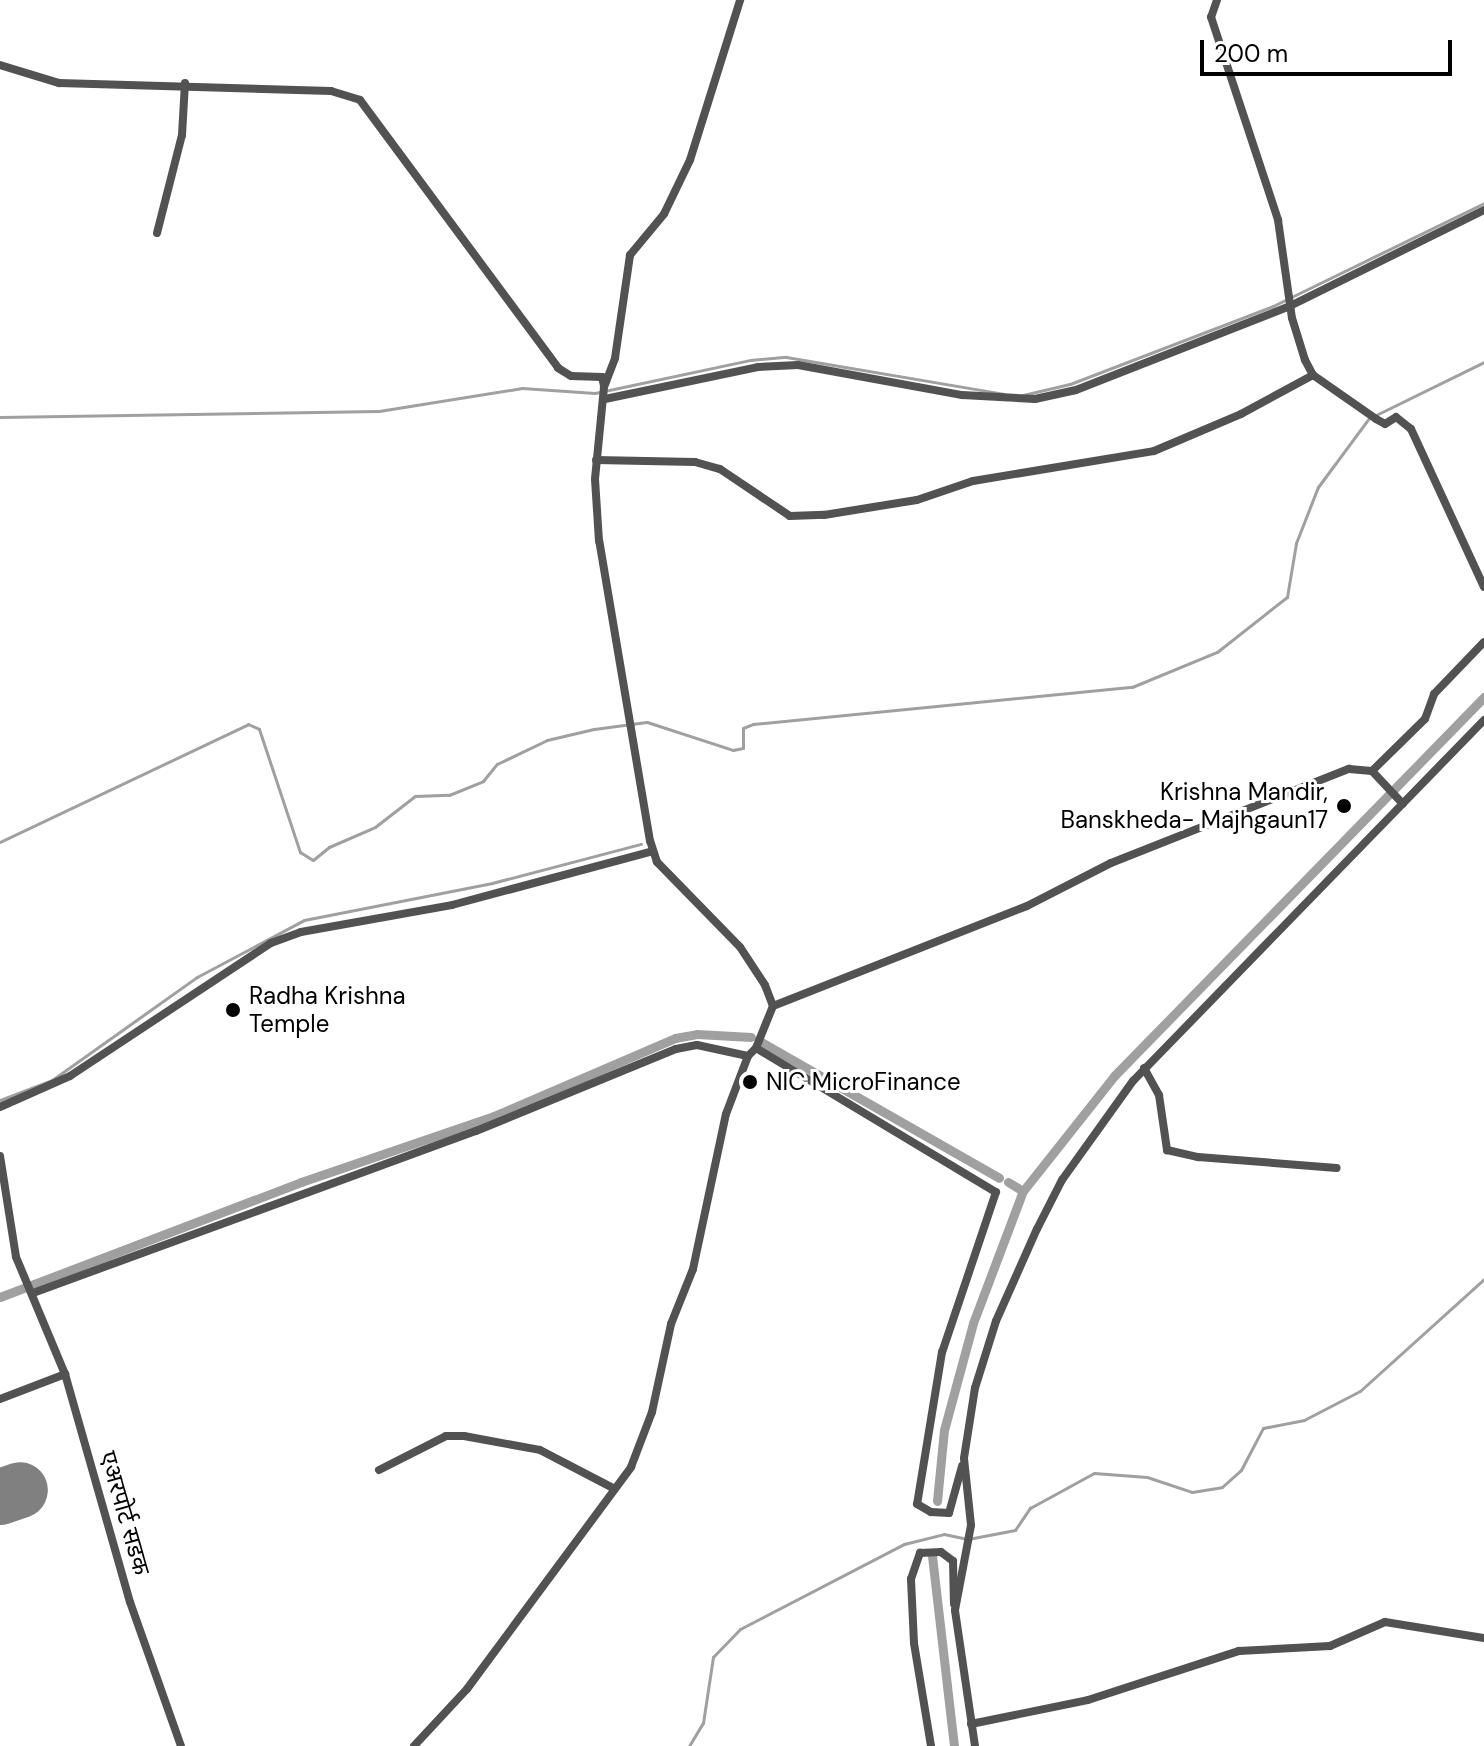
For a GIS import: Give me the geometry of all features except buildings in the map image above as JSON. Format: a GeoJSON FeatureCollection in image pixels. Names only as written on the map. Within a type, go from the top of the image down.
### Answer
{"type":"FeatureCollection","features":[{"type":"Feature","properties":{"kind":"street"},"geometry":{"type":"LineString","coordinates":[[604,387],[615,358],[630,255],[664,214],[690,160],[740,0]]}},
{"type":"Feature","properties":{"kind":"street"},"geometry":{"type":"LineString","coordinates":[[1217,0],[1211,17],[1278,220],[1289,301],[1313,375],[1385,424],[1396,417],[1411,429],[1484,587]]}},
{"type":"Feature","properties":{"kind":"street"},"geometry":{"type":"LineString","coordinates":[[0,65],[59,83],[185,83],[331,91],[360,100],[558,368],[571,376],[602,377],[605,399],[596,460],[599,541],[634,725],[653,851],[674,882],[740,947],[773,1006]]}},
{"type":"Feature","properties":{"kind":"street"},"geometry":{"type":"LineString","coordinates":[[157,233],[182,135],[185,83]]}},
{"type":"Feature","properties":{"kind":"street"},"geometry":{"type":"LineString","coordinates":[[605,399],[758,367],[798,365],[962,395],[1035,399],[1076,390],[1289,301],[1484,210]]}},
{"type":"Feature","properties":{"kind":"street"},"geometry":{"type":"LineString","coordinates":[[596,460],[695,462],[720,469],[790,516],[824,515],[917,500],[973,481],[1154,451],[1241,414],[1313,375]]}},
{"type":"Feature","properties":{"kind":"street"},"geometry":{"type":"LineString","coordinates":[[1375,775],[1425,719],[1434,694],[1484,642]]}},
{"type":"Feature","properties":{"kind":"street"},"geometry":{"type":"LineString","coordinates":[[756,1048],[996,1192],[942,1352],[917,1504],[931,1512],[949,1513],[964,1458],[975,1388],[996,1321],[1062,1180],[1144,1068],[1484,720]]}},
{"type":"Feature","properties":{"kind":"street"},"geometry":{"type":"LineString","coordinates":[[414,1746],[467,1689],[631,1467],[652,1412],[671,1324],[697,1256],[726,1114],[748,1056],[756,1048],[773,1006],[1027,906],[1111,863],[1349,769],[1375,775],[1403,804]]}},
{"type":"Feature","properties":{"kind":"street"},"geometry":{"type":"LineString","coordinates":[[0,1107],[70,1076],[271,943],[301,932],[452,905],[653,851]]}},
{"type":"Feature","properties":{"kind":"street"},"geometry":{"type":"LineString","coordinates":[[31,1289],[476,1131],[676,1049],[697,1045],[748,1056]]}},
{"type":"Feature","properties":{"kind":"street"},"geometry":{"type":"LineString","coordinates":[[1144,1068],[1159,1095],[1167,1150],[1198,1157],[1337,1168]]}},
{"type":"Feature","properties":{"kind":"street","name":"एअरपोर्ट सडक"},"geometry":{"type":"LineString","coordinates":[[0,1156],[16,1257],[65,1374],[130,1602],[181,1746]]}},
{"type":"Feature","properties":{"kind":"street"},"geometry":{"type":"LineString","coordinates":[[0,1399],[65,1374]]}},
{"type":"Feature","properties":{"kind":"street"},"geometry":{"type":"LineString","coordinates":[[379,1470],[446,1436],[464,1436],[540,1450],[613,1488]]}},
{"type":"Feature","properties":{"kind":"street"},"geometry":{"type":"LineString","coordinates":[[955,1610],[971,1525],[964,1458]]}},
{"type":"Feature","properties":{"kind":"street"},"geometry":{"type":"LineString","coordinates":[[931,1746],[913,1630],[911,1579],[920,1553],[941,1552],[953,1561],[955,1610],[975,1746]]}},
{"type":"Feature","properties":{"kind":"street"},"geometry":{"type":"LineString","coordinates":[[971,1724],[1088,1700],[1239,1651],[1330,1646],[1385,1622],[1484,1638]]}},
{"type":"Feature","properties":{"kind":"waterway"},"geometry":{"type":"LineString","coordinates":[[1023,395],[1070,384],[1273,306],[1484,203]]}},
{"type":"Feature","properties":{"kind":"waterway"},"geometry":{"type":"LineString","coordinates":[[0,417],[379,411],[522,388],[595,393],[750,360],[786,357],[1004,394]]}},
{"type":"Feature","properties":{"kind":"waterway"},"geometry":{"type":"LineString","coordinates":[[1376,415],[1484,362]]}},
{"type":"Feature","properties":{"kind":"waterway"},"geometry":{"type":"LineString","coordinates":[[0,842],[248,724],[259,729],[300,852],[313,860],[329,847],[375,827],[415,796],[449,795],[483,781],[497,764],[547,740],[594,729],[647,722],[733,750],[743,748],[743,728],[753,724],[1132,687],[1217,652],[1287,597],[1296,543],[1318,487],[1369,418]]}},
{"type":"Feature","properties":{"kind":"waterway"},"geometry":{"type":"LineString","coordinates":[[937,1501],[944,1430],[973,1323],[1023,1191],[1114,1076],[1484,697]]}},
{"type":"Feature","properties":{"kind":"waterway"},"geometry":{"type":"LineString","coordinates":[[0,1100],[52,1080],[197,977],[304,920],[492,883],[641,844]]}},
{"type":"Feature","properties":{"kind":"waterway"},"geometry":{"type":"LineString","coordinates":[[0,1297],[301,1182],[494,1116],[675,1038],[697,1034],[751,1037]]}},
{"type":"Feature","properties":{"kind":"waterway"},"geometry":{"type":"LineString","coordinates":[[761,1042],[999,1178]]}},
{"type":"Feature","properties":{"kind":"waterway"},"geometry":{"type":"LineString","coordinates":[[1008,1182],[1023,1191]]}},
{"type":"Feature","properties":{"kind":"waterway"},"geometry":{"type":"LineString","coordinates":[[689,1746],[703,1723],[713,1657],[740,1629],[904,1544],[944,1534],[968,1539],[1015,1530],[1030,1508],[1094,1473],[1147,1477],[1192,1492],[1222,1487],[1241,1470],[1263,1428],[1304,1420],[1360,1391],[1484,1279]]}},
{"type":"Feature","properties":{"kind":"waterway"},"geometry":{"type":"LineString","coordinates":[[932,1556],[954,1746]]}},
{"type":"Feature","properties":{"kind":"runway"},"geometry":{"type":"LineString","coordinates":[[0,1497],[20,1490]]}},
{"type":"Feature","properties":{"kind":"place","name":"Krishna Mandir, Banskheda- Majhgaun17"},"geometry":{"type":"Point","coordinates":[1344,806]}},
{"type":"Feature","properties":{"kind":"place","name":"Radha Krishna Temple"},"geometry":{"type":"Point","coordinates":[233,1010]}},
{"type":"Feature","properties":{"kind":"place","name":"NIC MicroFinance"},"geometry":{"type":"Point","coordinates":[750,1082]}}]}
